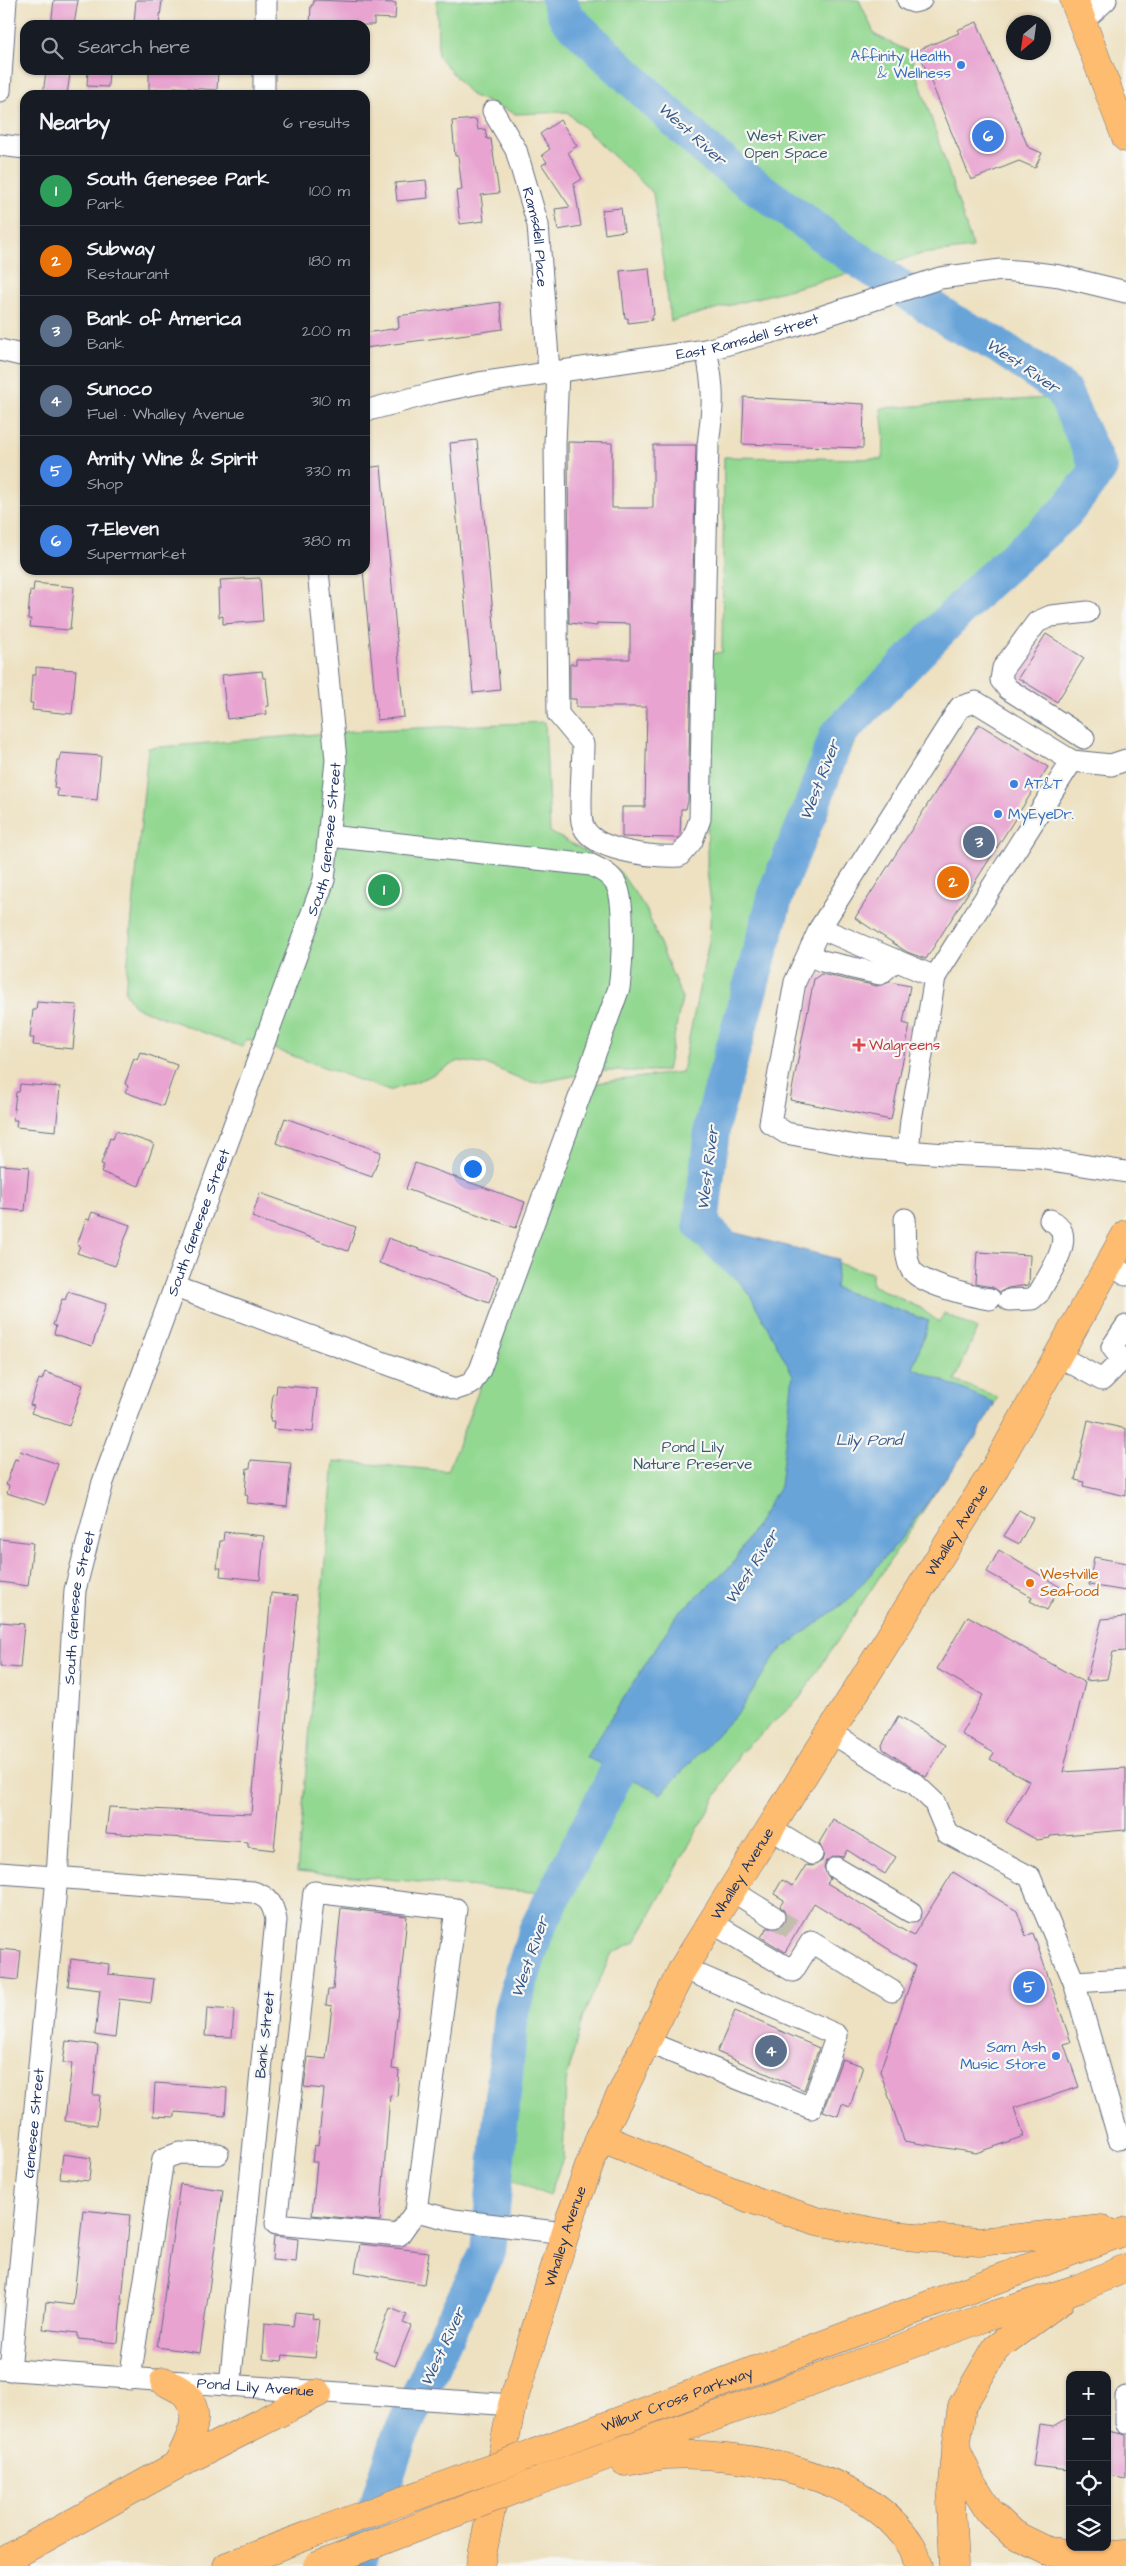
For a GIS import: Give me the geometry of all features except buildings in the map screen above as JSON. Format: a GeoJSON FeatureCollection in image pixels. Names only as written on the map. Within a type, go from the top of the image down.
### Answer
{"type":"FeatureCollection","features":[{"type":"Feature","properties":{"kind":"main road"},"geometry":{"type":"LineString","coordinates":[[1078,11],[1126,138]]}},
{"type":"Feature","properties":{"kind":"main road","name":"Whalley Avenue"},"geometry":{"type":"LineString","coordinates":[[480,2566],[512,2404],[565,2233],[600,2137],[683,1968],[991,1475],[1057,1355],[1118,1269],[1126,1234]]}},
{"type":"Feature","properties":{"kind":"main road"},"geometry":{"type":"LineString","coordinates":[[600,2137],[753,2200],[817,2221],[892,2234],[979,2242],[1126,2227]]}},
{"type":"Feature","properties":{"kind":"main road","name":"Wilbur Cross Parkway"},"geometry":{"type":"LineString","coordinates":[[227,2566],[1126,2231]]}},
{"type":"Feature","properties":{"kind":"main road","name":"Wilbur Cross Parkway"},"geometry":{"type":"LineString","coordinates":[[317,2566],[562,2472],[981,2319],[1078,2288],[1126,2268]]}},
{"type":"Feature","properties":{"kind":"main road"},"geometry":{"type":"LineString","coordinates":[[954,2566],[951,2504],[962,2406],[996,2348],[1078,2288]]}},
{"type":"Feature","properties":{"kind":"main road"},"geometry":{"type":"LineString","coordinates":[[164,2381],[187,2395],[196,2418],[189,2440],[177,2465]]}},
{"type":"Feature","properties":{"kind":"main road"},"geometry":{"type":"LineString","coordinates":[[0,2563],[177,2465],[318,2393]]}},
{"type":"Feature","properties":{"kind":"main road"},"geometry":{"type":"LineString","coordinates":[[956,2449],[972,2484],[989,2511],[1013,2534],[1048,2551],[1096,2556],[1126,2554]]}},
{"type":"Feature","properties":{"kind":"main road"},"geometry":{"type":"LineString","coordinates":[[562,2472],[666,2455],[729,2457],[806,2473],[847,2489],[881,2511],[912,2545],[919,2566]]}},
{"type":"Feature","properties":{"kind":"street"},"geometry":{"type":"LineString","coordinates":[[0,91],[6,0]]}},
{"type":"Feature","properties":{"kind":"street"},"geometry":{"type":"LineString","coordinates":[[266,0],[266,20]]}},
{"type":"Feature","properties":{"kind":"street"},"geometry":{"type":"LineString","coordinates":[[908,0],[914,2],[922,0]]}},
{"type":"Feature","properties":{"kind":"street"},"geometry":{"type":"LineString","coordinates":[[1078,11],[1106,0]]}},
{"type":"Feature","properties":{"kind":"street"},"geometry":{"type":"LineString","coordinates":[[264,75],[264,90]]}},
{"type":"Feature","properties":{"kind":"street","name":"Ramsdell Place"},"geometry":{"type":"LineString","coordinates":[[493,111],[516,150],[538,225],[553,371],[558,714],[583,744],[582,823],[590,835]]}},
{"type":"Feature","properties":{"kind":"street"},"geometry":{"type":"LineString","coordinates":[[0,145],[20,147]]}},
{"type":"Feature","properties":{"kind":"street","name":"East Ramsdell Street"},"geometry":{"type":"LineString","coordinates":[[370,410],[436,392],[553,371],[706,350],[940,278],[1001,270],[1029,272],[1060,276],[1126,292]]}},
{"type":"Feature","properties":{"kind":"street"},"geometry":{"type":"LineString","coordinates":[[0,350],[20,355]]}},
{"type":"Feature","properties":{"kind":"street"},"geometry":{"type":"LineString","coordinates":[[576,864],[590,835],[599,841],[634,853],[659,857],[679,856],[692,841],[700,819],[701,669],[705,593],[708,446],[714,400],[713,380],[706,350]]}},
{"type":"Feature","properties":{"kind":"street","name":"South Genesee Street"},"geometry":{"type":"LineString","coordinates":[[57,1877],[75,1590],[104,1482],[324,880],[336,760],[318,575]]}},
{"type":"Feature","properties":{"kind":"street"},"geometry":{"type":"LineString","coordinates":[[1084,738],[1008,689],[1001,680],[1002,668],[1038,622],[1051,616],[1088,612]]}},
{"type":"Feature","properties":{"kind":"street"},"geometry":{"type":"LineString","coordinates":[[1121,767],[1072,760],[976,702],[960,708],[820,928],[795,982],[770,1123],[786,1133],[866,1148],[908,1152],[1039,1158],[1126,1172]]}},
{"type":"Feature","properties":{"kind":"street"},"geometry":{"type":"LineString","coordinates":[[908,1152],[911,1120],[935,977],[1072,760]]}},
{"type":"Feature","properties":{"kind":"street"},"geometry":{"type":"LineString","coordinates":[[175,1287],[456,1389],[471,1384],[480,1370],[619,988],[622,968],[621,902],[617,885],[608,874],[591,866],[329,836]]}},
{"type":"Feature","properties":{"kind":"street"},"geometry":{"type":"LineString","coordinates":[[820,928],[935,977]]}},
{"type":"Feature","properties":{"kind":"street"},"geometry":{"type":"LineString","coordinates":[[808,954],[822,961],[880,974],[896,960]]}},
{"type":"Feature","properties":{"kind":"street"},"geometry":{"type":"LineString","coordinates":[[905,1219],[908,1256],[910,1268],[914,1273],[930,1282],[979,1298],[999,1300],[1032,1299],[1039,1294],[1064,1244],[1064,1234],[1058,1223],[1050,1220]]}},
{"type":"Feature","properties":{"kind":"street"},"geometry":{"type":"LineString","coordinates":[[1057,1355],[1102,1380],[1124,1360],[1112,1347],[1126,1326]]}},
{"type":"Feature","properties":{"kind":"street"},"geometry":{"type":"LineString","coordinates":[[830,1732],[915,1784],[934,1802],[947,1833],[1030,1877],[1074,1982],[1119,2139]]}},
{"type":"Feature","properties":{"kind":"street"},"geometry":{"type":"LineString","coordinates":[[769,1828],[812,1854]]}},
{"type":"Feature","properties":{"kind":"street"},"geometry":{"type":"LineString","coordinates":[[836,1868],[911,1912]]}},
{"type":"Feature","properties":{"kind":"street"},"geometry":{"type":"LineString","coordinates":[[0,1873],[57,1877]]}},
{"type":"Feature","properties":{"kind":"street","name":"Genesee Street"},"geometry":{"type":"LineString","coordinates":[[5,2370],[57,1877]]}},
{"type":"Feature","properties":{"kind":"street","name":"Bank Street"},"geometry":{"type":"LineString","coordinates":[[57,1877],[253,1892],[265,1896],[274,1906],[275,1930],[230,2386]]}},
{"type":"Feature","properties":{"kind":"street"},"geometry":{"type":"LineString","coordinates":[[731,1890],[774,1917]]}},
{"type":"Feature","properties":{"kind":"street"},"geometry":{"type":"LineString","coordinates":[[314,1892],[456,1909],[416,2211],[399,2235],[276,2224],[314,1892]]}},
{"type":"Feature","properties":{"kind":"street"},"geometry":{"type":"LineString","coordinates":[[711,1922],[793,1971],[804,1937],[892,1991]]}},
{"type":"Feature","properties":{"kind":"street"},"geometry":{"type":"LineString","coordinates":[[647,2042],[811,2108],[837,2034],[683,1968]]}},
{"type":"Feature","properties":{"kind":"street"},"geometry":{"type":"LineString","coordinates":[[1074,1982],[1126,1979]]}},
{"type":"Feature","properties":{"kind":"street"},"geometry":{"type":"LineString","coordinates":[[130,2379],[163,2159],[179,2153],[218,2154]]}},
{"type":"Feature","properties":{"kind":"street"},"geometry":{"type":"LineString","coordinates":[[416,2211],[454,2220],[565,2233]]}},
{"type":"Feature","properties":{"kind":"street","name":"Pond Lily Avenue"},"geometry":{"type":"LineString","coordinates":[[5,2370],[318,2393],[512,2404]]}},
{"type":"Feature","properties":{"kind":"street"},"geometry":{"type":"LineString","coordinates":[[1126,2397],[1126,2423]]}},
{"type":"Feature","properties":{"kind":"green space","name":"West River Open Space"},"geometry":{"type":"Polygon","coordinates":[[[437,0],[859,0],[875,35],[910,52],[973,248],[922,254],[671,321],[653,193],[567,112],[516,114],[471,95],[438,56],[437,0]]]}},
{"type":"Feature","properties":{"kind":"green space","name":"Pond Lily Nature Preserve"},"geometry":{"type":"Polygon","coordinates":[[[1067,397],[1083,433],[1084,455],[1078,494],[1059,522],[856,740],[796,856],[752,1004],[740,1065],[688,1222],[872,1273],[872,1285],[920,1308],[939,1322],[944,1313],[977,1329],[955,1381],[998,1397],[799,1699],[740,1753],[635,1942],[612,1953],[583,2016],[566,2082],[563,2158],[549,2196],[498,2174],[513,2005],[519,1966],[531,1941],[550,1914],[553,1894],[297,1871],[334,1461],[448,1471],[596,1083],[682,1072],[709,941],[711,904],[707,870],[711,654],[722,652],[724,457],[883,459],[884,436],[881,408],[1067,397]]]}},
{"type":"Feature","properties":{"kind":"green space"},"geometry":{"type":"Polygon","coordinates":[[[545,722],[550,832],[610,864],[620,872],[646,909],[682,998],[667,1071],[598,1071],[538,1083],[526,1081],[488,1065],[459,1061],[426,1078],[389,1091],[247,1039],[242,1047],[135,1007],[125,992],[148,748],[353,731],[545,722]]]}},
{"type":"Feature","properties":{"kind":"water","name":"Lily Pond"},"geometry":{"type":"Polygon","coordinates":[[[689,1221],[838,1259],[835,1288],[929,1321],[913,1368],[995,1403],[973,1441],[899,1541],[849,1599],[777,1653],[740,1710],[661,1794],[586,1757],[678,1613],[732,1565],[780,1486],[793,1375],[750,1295],[689,1221]]]}},
{"type":"Feature","properties":{"kind":"waterway","name":"West River"},"geometry":{"type":"LineString","coordinates":[[559,0],[567,18],[711,154],[842,249],[953,322],[997,345],[1063,390],[1099,469],[1065,513],[986,583],[837,735],[810,811],[779,884],[713,1121],[701,1225],[737,1259]]}},
{"type":"Feature","properties":{"kind":"waterway","name":"West River"},"geometry":{"type":"LineString","coordinates":[[357,2566],[398,2441],[444,2339],[488,2252],[511,2011],[536,1931],[620,1766],[644,1730]]}},
{"type":"Feature","properties":{"kind":"tunnel"},"geometry":{"type":"LineString","coordinates":[[774,1917],[797,1932]]}},
{"type":"Feature","properties":{"kind":"place","name":"Affinity Health & Wellness"},"geometry":{"type":"Point","coordinates":[961,65]}},
{"type":"Feature","properties":{"kind":"place","name":"7-Eleven"},"geometry":{"type":"Point","coordinates":[988,136]}},
{"type":"Feature","properties":{"kind":"place","name":"AT&T"},"geometry":{"type":"Point","coordinates":[1014,784]}},
{"type":"Feature","properties":{"kind":"place","name":"MyEyeDr."},"geometry":{"type":"Point","coordinates":[998,814]}},
{"type":"Feature","properties":{"kind":"place","name":"Bank of America"},"geometry":{"type":"Point","coordinates":[979,842]}},
{"type":"Feature","properties":{"kind":"place","name":"Subway"},"geometry":{"type":"Point","coordinates":[953,882]}},
{"type":"Feature","properties":{"kind":"place","name":"South Genesee Park"},"geometry":{"type":"Point","coordinates":[384,890]}},
{"type":"Feature","properties":{"kind":"place","name":"Walgreens"},"geometry":{"type":"Point","coordinates":[859,1045]}},
{"type":"Feature","properties":{"kind":"place","name":"Westville Seafood"},"geometry":{"type":"Point","coordinates":[1030,1583]}},
{"type":"Feature","properties":{"kind":"place","name":"Amity Wine & Spirit"},"geometry":{"type":"Point","coordinates":[1029,1987]}},
{"type":"Feature","properties":{"kind":"place","name":"Sunoco"},"geometry":{"type":"Point","coordinates":[771,2051]}},
{"type":"Feature","properties":{"kind":"place","name":"Sam Ash Music Store"},"geometry":{"type":"Point","coordinates":[1056,2056]}}]}
